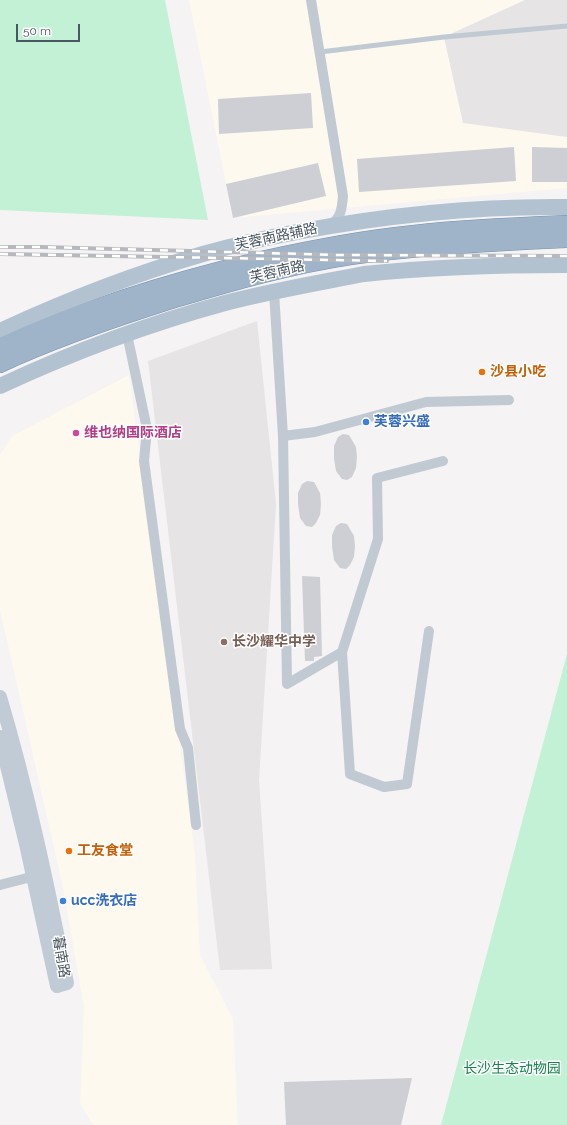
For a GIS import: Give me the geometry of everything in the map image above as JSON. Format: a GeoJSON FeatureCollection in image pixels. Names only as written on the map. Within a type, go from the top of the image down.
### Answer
{"type":"FeatureCollection","features":[{"type":"Feature","properties":{"kind":"highway","name":"芙蓉南路"},"geometry":{"type":"LineString","coordinates":[[0,347],[53,324],[129,296],[210,273],[309,250],[413,234],[484,228],[567,224]]}},
{"type":"Feature","properties":{"kind":"highway","name":"芙蓉南路"},"geometry":{"type":"LineString","coordinates":[[0,364],[100,323],[224,284],[286,269],[350,256],[488,243],[567,239]]}},
{"type":"Feature","properties":{"kind":"highway"},"geometry":{"type":"LineString","coordinates":[[439,247],[567,246]]}},
{"type":"Feature","properties":{"kind":"main road","name":"芙蓉南路辅路"},"geometry":{"type":"LineString","coordinates":[[0,331],[40,313],[104,288],[190,258],[268,238],[374,219],[436,212],[567,207]]}},
{"type":"Feature","properties":{"kind":"main road"},"geometry":{"type":"LineString","coordinates":[[0,386],[47,364],[91,346],[225,303],[274,292],[364,274],[383,272],[478,266],[567,265]]}},
{"type":"Feature","properties":{"kind":"main road","name":"暮南路"},"geometry":{"type":"LineString","coordinates":[[0,697],[26,792],[39,875],[57,986],[67,983],[39,875],[0,737]]}},
{"type":"Feature","properties":{"kind":"street"},"geometry":{"type":"LineString","coordinates":[[311,0],[343,196],[340,216],[337,220],[326,227]]}},
{"type":"Feature","properties":{"kind":"street"},"geometry":{"type":"LineString","coordinates":[[274,292],[283,436],[287,684],[342,652]]}},
{"type":"Feature","properties":{"kind":"street"},"geometry":{"type":"LineString","coordinates":[[127,334],[147,429],[144,461],[180,729],[188,748],[196,825]]}},
{"type":"Feature","properties":{"kind":"street"},"geometry":{"type":"LineString","coordinates":[[283,436],[315,432],[426,402],[510,400]]}},
{"type":"Feature","properties":{"kind":"street"},"geometry":{"type":"LineString","coordinates":[[429,631],[407,784],[384,787],[350,774],[342,652],[378,540],[377,478],[443,461]]}},
{"type":"Feature","properties":{"kind":"street"},"geometry":{"type":"LineString","coordinates":[[0,885],[39,875]]}},
{"type":"Feature","properties":{"kind":"lane"},"geometry":{"type":"LineString","coordinates":[[320,52],[444,36],[567,26]]}},
{"type":"Feature","properties":{"kind":"shaded area"},"geometry":{"type":"Polygon","coordinates":[[[189,0],[525,0],[444,37],[463,122],[567,137],[567,188],[233,218],[189,0]]]}},
{"type":"Feature","properties":{"kind":"shaded area"},"geometry":{"type":"Polygon","coordinates":[[[525,0],[567,0],[567,137],[463,123],[444,37],[525,0]]]}},
{"type":"Feature","properties":{"kind":"shaded area","name":"长沙耀华中学"},"geometry":{"type":"Polygon","coordinates":[[[257,321],[276,504],[259,780],[272,969],[220,970],[148,361],[257,321]]]}},
{"type":"Feature","properties":{"kind":"shaded area"},"geometry":{"type":"Polygon","coordinates":[[[129,375],[195,854],[200,955],[233,1019],[238,1125],[93,1125],[80,1103],[84,1007],[62,883],[0,610],[0,455],[12,436],[129,375]]]}},
{"type":"Feature","properties":{"kind":"green space"},"geometry":{"type":"Polygon","coordinates":[[[0,0],[165,0],[208,220],[0,210],[0,0]]]}},
{"type":"Feature","properties":{"kind":"green space","name":"长沙生态动物园"},"geometry":{"type":"Polygon","coordinates":[[[567,654],[567,1125],[441,1125],[567,654]]]}},
{"type":"Feature","properties":{"kind":"building"},"geometry":{"type":"Polygon","coordinates":[[[311,93],[313,128],[219,134],[218,99],[311,93]]]}},
{"type":"Feature","properties":{"kind":"building"},"geometry":{"type":"Polygon","coordinates":[[[514,147],[516,181],[359,192],[357,159],[514,147]]]}},
{"type":"Feature","properties":{"kind":"building"},"geometry":{"type":"Polygon","coordinates":[[[532,147],[567,148],[567,182],[532,182],[532,147]]]}},
{"type":"Feature","properties":{"kind":"building"},"geometry":{"type":"Polygon","coordinates":[[[318,163],[326,196],[233,218],[226,184],[318,163]]]}},
{"type":"Feature","properties":{"kind":"building"},"geometry":{"type":"Polygon","coordinates":[[[343,434],[349,435],[356,447],[357,457],[356,468],[352,477],[347,480],[342,479],[336,471],[334,458],[334,446],[338,437],[343,434]]]}},
{"type":"Feature","properties":{"kind":"building"},"geometry":{"type":"Polygon","coordinates":[[[307,481],[314,482],[320,493],[320,515],[312,527],[306,526],[300,518],[298,504],[298,493],[302,484],[307,481]]]}},
{"type":"Feature","properties":{"kind":"building"},"geometry":{"type":"Polygon","coordinates":[[[341,523],[347,524],[354,536],[354,557],[346,569],[340,568],[334,560],[332,546],[332,535],[336,526],[341,523]]]}},
{"type":"Feature","properties":{"kind":"building"},"geometry":{"type":"Polygon","coordinates":[[[302,576],[320,577],[322,656],[314,657],[314,661],[305,661],[302,576]]]}},
{"type":"Feature","properties":{"kind":"building"},"geometry":{"type":"Polygon","coordinates":[[[412,1078],[401,1125],[286,1125],[284,1082],[412,1078]]]}},
{"type":"Feature","properties":{"kind":"railway"},"geometry":{"type":"LineString","coordinates":[[0,247],[340,255],[567,256]]}},
{"type":"Feature","properties":{"kind":"railway"},"geometry":{"type":"LineString","coordinates":[[0,254],[387,261]]}},
{"type":"Feature","properties":{"kind":"place","name":"沙县小吃"},"geometry":{"type":"Point","coordinates":[482,372]}},
{"type":"Feature","properties":{"kind":"place","name":"芙蓉兴盛"},"geometry":{"type":"Point","coordinates":[366,422]}},
{"type":"Feature","properties":{"kind":"place","name":"维也纳国际酒店"},"geometry":{"type":"Point","coordinates":[76,433]}},
{"type":"Feature","properties":{"kind":"place","name":"长沙耀华中学"},"geometry":{"type":"Point","coordinates":[224,642]}},
{"type":"Feature","properties":{"kind":"place","name":"工友食堂"},"geometry":{"type":"Point","coordinates":[69,851]}},
{"type":"Feature","properties":{"kind":"place","name":"ucc洗衣店"},"geometry":{"type":"Point","coordinates":[63,901]}}]}
